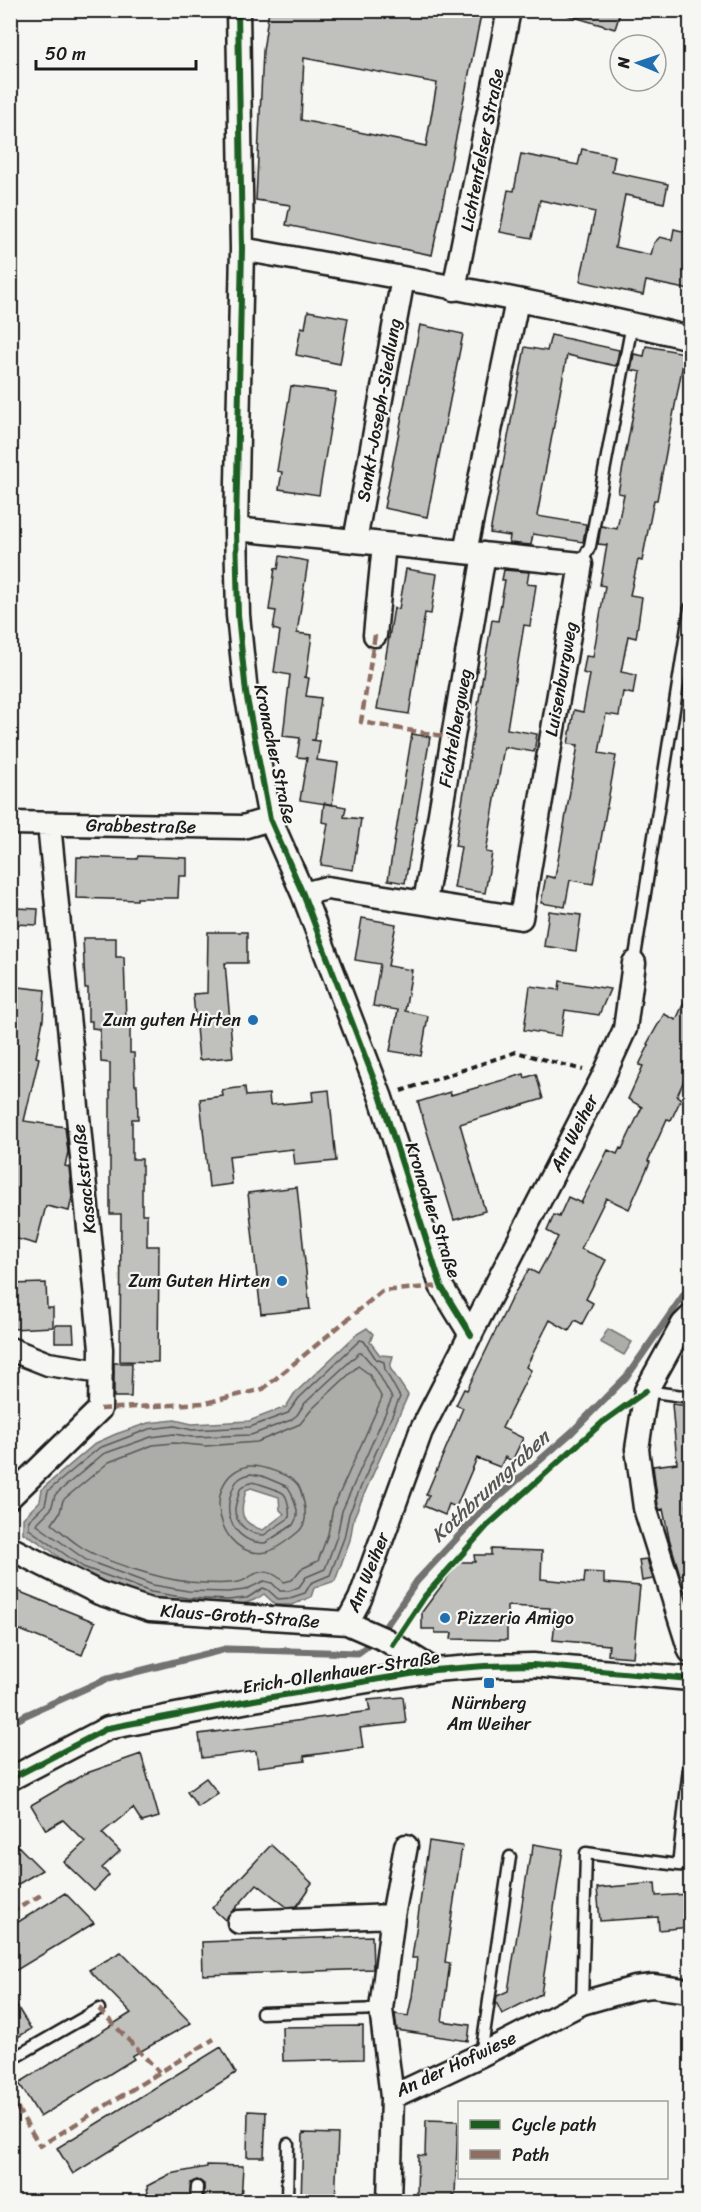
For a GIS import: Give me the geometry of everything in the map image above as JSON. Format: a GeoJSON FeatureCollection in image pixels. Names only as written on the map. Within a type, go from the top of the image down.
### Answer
{"type":"FeatureCollection","features":[{"type":"Feature","properties":{"kind":"street","name":"Kronacher Straße"},"geometry":{"type":"LineString","coordinates":[[238,10],[242,249],[236,530],[238,615],[246,693],[270,819],[303,894],[381,1098],[441,1286],[471,1335]]}},
{"type":"Feature","properties":{"kind":"street","name":"Lichtenfelser Straße"},"geometry":{"type":"LineString","coordinates":[[454,289],[509,10]]}},
{"type":"Feature","properties":{"kind":"street"},"geometry":{"type":"LineString","coordinates":[[242,249],[403,278],[632,324],[690,338]]}},
{"type":"Feature","properties":{"kind":"street","name":"Sankt-Joseph-Siedlung"},"geometry":{"type":"LineString","coordinates":[[356,541],[403,278]]}},
{"type":"Feature","properties":{"kind":"street"},"geometry":{"type":"LineString","coordinates":[[474,553],[517,301]]}},
{"type":"Feature","properties":{"kind":"street"},"geometry":{"type":"LineString","coordinates":[[236,530],[581,564]]}},
{"type":"Feature","properties":{"kind":"street"},"geometry":{"type":"LineString","coordinates":[[375,635],[384,544]]}},
{"type":"Feature","properties":{"kind":"street","name":"Fichtelbergweg"},"geometry":{"type":"LineString","coordinates":[[425,902],[474,553]]}},
{"type":"Feature","properties":{"kind":"street","name":"Luisenburgweg"},"geometry":{"type":"LineString","coordinates":[[303,894],[327,888],[521,918],[581,564]]}},
{"type":"Feature","properties":{"kind":"street","name":"Grabbestraße"},"geometry":{"type":"LineString","coordinates":[[10,823],[243,827],[270,819]]}},
{"type":"Feature","properties":{"kind":"street","name":"Kasackstraße"},"geometry":{"type":"LineString","coordinates":[[10,1497],[100,1409],[101,1349],[49,824]]}},
{"type":"Feature","properties":{"kind":"street","name":"Am Weiher"},"geometry":{"type":"LineString","coordinates":[[353,1626],[360,1599],[422,1431],[604,1076],[625,1029],[634,963]]}},
{"type":"Feature","properties":{"kind":"street"},"geometry":{"type":"LineString","coordinates":[[690,1317],[683,1324],[646,1391],[637,1449],[645,1508],[690,1652]]}},
{"type":"Feature","properties":{"kind":"street"},"geometry":{"type":"LineString","coordinates":[[10,1349],[48,1364],[100,1372]]}},
{"type":"Feature","properties":{"kind":"street","name":"Klaus-Groth-Straße"},"geometry":{"type":"LineString","coordinates":[[10,1548],[99,1593],[150,1610],[353,1626],[386,1640],[434,1670]]}},
{"type":"Feature","properties":{"kind":"street","name":"Erich-Ollenhauer-Straße"},"geometry":{"type":"LineString","coordinates":[[10,1779],[108,1728],[255,1700],[434,1670],[533,1665],[690,1679]]}},
{"type":"Feature","properties":{"kind":"street","name":"An der Hofwiese"},"geometry":{"type":"LineString","coordinates":[[406,1846],[393,1916],[381,2009],[392,2097],[481,2055],[582,2003],[635,1988],[653,1986],[690,1991]]}},
{"type":"Feature","properties":{"kind":"street"},"geometry":{"type":"LineString","coordinates":[[238,1922],[393,1916]]}},
{"type":"Feature","properties":{"kind":"street"},"geometry":{"type":"LineString","coordinates":[[389,2202],[392,2097]]}},
{"type":"Feature","properties":{"kind":"lane"},"geometry":{"type":"LineString","coordinates":[[581,564],[590,546],[632,324]]}},
{"type":"Feature","properties":{"kind":"lane","name":"Am Weiher"},"geometry":{"type":"LineString","coordinates":[[634,963],[690,608]]}},
{"type":"Feature","properties":{"kind":"lane"},"geometry":{"type":"LineString","coordinates":[[646,1391],[690,1397]]}},
{"type":"Feature","properties":{"kind":"lane"},"geometry":{"type":"LineString","coordinates":[[678,1865],[690,1759]]}},
{"type":"Feature","properties":{"kind":"lane"},"geometry":{"type":"LineString","coordinates":[[582,2003],[586,1853],[690,1866]]}},
{"type":"Feature","properties":{"kind":"lane"},"geometry":{"type":"LineString","coordinates":[[481,2055],[510,1857]]}},
{"type":"Feature","properties":{"kind":"lane"},"geometry":{"type":"LineString","coordinates":[[10,2060],[99,2009]]}},
{"type":"Feature","properties":{"kind":"lane"},"geometry":{"type":"LineString","coordinates":[[262,2013],[381,2009]]}},
{"type":"Feature","properties":{"kind":"lane"},"geometry":{"type":"LineString","coordinates":[[287,2202],[288,2144]]}},
{"type":"Feature","properties":{"kind":"lane"},"geometry":{"type":"LineString","coordinates":[[196,2202],[197,2187]]}},
{"type":"Feature","properties":{"kind":"path"},"geometry":{"type":"LineString","coordinates":[[381,1098],[516,1052],[604,1076]]}},
{"type":"Feature","properties":{"kind":"water"},"geometry":{"type":"Polygon","coordinates":[[[367,1328],[373,1334],[370,1342],[380,1355],[393,1356],[390,1368],[408,1395],[354,1517],[350,1540],[335,1581],[314,1588],[311,1597],[292,1605],[276,1605],[264,1594],[247,1602],[225,1606],[172,1602],[145,1596],[79,1572],[23,1533],[23,1518],[40,1501],[42,1489],[96,1443],[148,1423],[175,1420],[192,1424],[249,1421],[286,1407],[294,1394],[357,1334],[367,1328]],[[251,1488],[246,1490],[242,1510],[245,1519],[263,1530],[284,1514],[280,1510],[279,1497],[251,1488]]]}},
{"type":"Feature","properties":{"kind":"water"},"geometry":{"type":"Polygon","coordinates":[[[608,1329],[632,1342],[624,1355],[600,1342],[608,1329]]]}},
{"type":"Feature","properties":{"kind":"building"},"geometry":{"type":"Polygon","coordinates":[[[269,10],[482,10],[432,255],[286,225],[290,205],[256,200],[263,51],[269,10]],[[304,58],[301,120],[426,146],[437,83],[304,58]]]}},
{"type":"Feature","properties":{"kind":"building"},"geometry":{"type":"Polygon","coordinates":[[[568,10],[621,10],[615,29],[567,15],[568,10]]]}},
{"type":"Feature","properties":{"kind":"building"},"geometry":{"type":"Polygon","coordinates":[[[582,149],[615,156],[612,172],[668,184],[664,203],[625,195],[615,247],[651,255],[654,243],[660,237],[672,240],[674,229],[690,233],[690,290],[646,281],[643,295],[580,281],[595,212],[540,200],[532,238],[500,232],[508,190],[514,191],[521,154],[578,165],[582,149]]]}},
{"type":"Feature","properties":{"kind":"building"},"geometry":{"type":"Polygon","coordinates":[[[308,311],[348,318],[340,364],[296,355],[301,327],[305,328],[308,311]]]}},
{"type":"Feature","properties":{"kind":"building"},"geometry":{"type":"Polygon","coordinates":[[[420,325],[463,334],[427,517],[384,508],[420,325]]]}},
{"type":"Feature","properties":{"kind":"building"},"geometry":{"type":"Polygon","coordinates":[[[551,335],[619,350],[616,366],[567,355],[537,516],[586,524],[583,542],[533,534],[531,545],[509,543],[510,536],[490,533],[525,347],[547,351],[551,335]]]}},
{"type":"Feature","properties":{"kind":"building"},"geometry":{"type":"Polygon","coordinates":[[[646,346],[685,353],[657,500],[654,500],[642,561],[638,560],[630,595],[642,597],[636,638],[628,636],[621,672],[636,675],[633,694],[623,692],[619,716],[606,714],[599,753],[616,756],[593,884],[570,880],[565,907],[541,903],[546,876],[555,878],[578,745],[568,744],[574,710],[583,712],[590,675],[583,673],[586,656],[593,657],[605,586],[600,585],[607,545],[598,544],[601,526],[617,529],[624,494],[618,493],[641,372],[631,370],[634,354],[644,356],[646,346]]]}},
{"type":"Feature","properties":{"kind":"building"},"geometry":{"type":"Polygon","coordinates":[[[291,386],[336,392],[319,495],[279,489],[282,472],[277,471],[291,386]]]}},
{"type":"Feature","properties":{"kind":"building"},"geometry":{"type":"Polygon","coordinates":[[[280,556],[308,561],[297,633],[312,635],[306,677],[303,677],[309,678],[306,696],[321,698],[315,740],[311,740],[320,741],[317,760],[338,763],[332,805],[300,800],[307,758],[297,757],[300,738],[283,736],[290,675],[274,672],[280,631],[273,629],[276,611],[269,610],[275,568],[278,569],[280,556]]]}},
{"type":"Feature","properties":{"kind":"building"},"geometry":{"type":"Polygon","coordinates":[[[406,569],[437,574],[431,614],[425,613],[409,714],[377,709],[394,608],[399,609],[406,569]]]}},
{"type":"Feature","properties":{"kind":"building"},"geometry":{"type":"Polygon","coordinates":[[[504,570],[529,572],[527,584],[536,585],[530,626],[524,625],[507,729],[537,734],[534,752],[504,747],[486,852],[492,853],[485,893],[454,888],[461,847],[455,846],[492,620],[498,621],[505,580],[502,580],[504,570]]]}},
{"type":"Feature","properties":{"kind":"building"},"geometry":{"type":"Polygon","coordinates":[[[412,734],[430,737],[405,883],[388,880],[412,734]]]}},
{"type":"Feature","properties":{"kind":"building"},"geometry":{"type":"Polygon","coordinates":[[[324,803],[346,807],[344,817],[361,819],[353,870],[321,865],[328,823],[322,822],[324,803]]]}},
{"type":"Feature","properties":{"kind":"building"},"geometry":{"type":"Polygon","coordinates":[[[138,856],[187,858],[187,876],[179,876],[178,898],[137,898],[137,900],[76,898],[77,857],[137,859],[138,856]]]}},
{"type":"Feature","properties":{"kind":"building"},"geometry":{"type":"Polygon","coordinates":[[[15,908],[38,909],[37,925],[14,924],[15,908]]]}},
{"type":"Feature","properties":{"kind":"building"},"geometry":{"type":"Polygon","coordinates":[[[549,911],[581,915],[576,951],[544,946],[549,911]]]}},
{"type":"Feature","properties":{"kind":"building"},"geometry":{"type":"Polygon","coordinates":[[[362,918],[396,924],[388,966],[412,970],[405,1011],[428,1016],[421,1056],[390,1051],[398,1010],[373,1006],[380,964],[355,960],[362,918]]]}},
{"type":"Feature","properties":{"kind":"building"},"geometry":{"type":"Polygon","coordinates":[[[208,932],[247,932],[247,963],[225,963],[233,1057],[199,1060],[193,994],[207,993],[208,932]]]}},
{"type":"Feature","properties":{"kind":"building"},"geometry":{"type":"Polygon","coordinates":[[[83,938],[116,938],[116,957],[124,957],[126,1021],[130,1021],[130,1053],[134,1053],[135,1085],[137,1085],[138,1119],[132,1119],[132,1159],[142,1159],[142,1214],[147,1214],[147,1246],[159,1246],[158,1362],[120,1361],[121,1214],[110,1214],[110,1063],[101,1062],[100,1029],[92,1028],[92,1021],[88,1021],[88,988],[85,988],[83,938]]]}},
{"type":"Feature","properties":{"kind":"building"},"geometry":{"type":"Polygon","coordinates":[[[560,981],[610,989],[599,1015],[565,1010],[561,1036],[524,1030],[530,986],[559,990],[560,981]]]}},
{"type":"Feature","properties":{"kind":"building"},"geometry":{"type":"Polygon","coordinates":[[[10,986],[45,990],[43,1020],[36,1057],[39,1058],[24,1121],[65,1127],[68,1152],[65,1166],[69,1167],[72,1197],[69,1211],[46,1206],[36,1244],[10,1237],[10,986]]]}},
{"type":"Feature","properties":{"kind":"building"},"geometry":{"type":"Polygon","coordinates":[[[690,989],[690,1067],[677,1096],[681,1099],[671,1120],[667,1119],[629,1209],[606,1198],[581,1249],[606,1260],[586,1299],[593,1303],[582,1324],[575,1320],[569,1331],[550,1320],[526,1367],[531,1370],[502,1428],[523,1438],[512,1461],[505,1457],[500,1467],[477,1458],[456,1507],[449,1504],[445,1515],[424,1506],[429,1495],[426,1495],[463,1408],[456,1405],[464,1389],[467,1390],[511,1299],[529,1269],[538,1274],[558,1237],[547,1231],[554,1215],[559,1217],[568,1197],[581,1203],[608,1150],[617,1154],[620,1148],[622,1149],[642,1107],[628,1099],[643,1066],[639,1065],[649,1045],[647,1044],[664,1014],[676,1020],[690,989]]]}},
{"type":"Feature","properties":{"kind":"building"},"geometry":{"type":"Polygon","coordinates":[[[524,1074],[525,1078],[536,1074],[543,1099],[460,1124],[485,1211],[454,1220],[418,1102],[524,1074]]]}},
{"type":"Feature","properties":{"kind":"building"},"geometry":{"type":"Polygon","coordinates":[[[245,1087],[246,1096],[269,1094],[270,1105],[313,1101],[312,1092],[329,1090],[336,1161],[295,1165],[293,1149],[229,1156],[232,1184],[209,1187],[200,1099],[223,1096],[222,1090],[245,1087]]]}},
{"type":"Feature","properties":{"kind":"building"},"geometry":{"type":"Polygon","coordinates":[[[297,1187],[310,1309],[261,1314],[248,1193],[297,1187]]]}},
{"type":"Feature","properties":{"kind":"building"},"geometry":{"type":"Polygon","coordinates":[[[46,1283],[47,1308],[53,1308],[53,1327],[12,1329],[11,1284],[46,1283]]]}},
{"type":"Feature","properties":{"kind":"building"},"geometry":{"type":"Polygon","coordinates":[[[55,1325],[73,1325],[74,1342],[55,1342],[55,1325]]]}},
{"type":"Feature","properties":{"kind":"building"},"geometry":{"type":"Polygon","coordinates":[[[114,1363],[132,1363],[131,1397],[114,1397],[114,1363]]]}},
{"type":"Feature","properties":{"kind":"building"},"geometry":{"type":"Polygon","coordinates":[[[672,1404],[690,1406],[690,1480],[687,1480],[690,1503],[687,1505],[690,1525],[690,1574],[680,1575],[663,1509],[660,1510],[658,1505],[653,1466],[677,1463],[672,1404]]]}},
{"type":"Feature","properties":{"kind":"building"},"geometry":{"type":"Polygon","coordinates":[[[491,1549],[542,1551],[541,1579],[584,1583],[585,1572],[604,1573],[604,1583],[640,1586],[633,1657],[608,1655],[609,1645],[553,1640],[555,1619],[549,1618],[550,1608],[507,1606],[507,1640],[451,1639],[452,1633],[435,1633],[435,1629],[422,1629],[422,1612],[459,1562],[475,1562],[474,1555],[491,1555],[491,1549]]]}},
{"type":"Feature","properties":{"kind":"building"},"geometry":{"type":"Polygon","coordinates":[[[647,1559],[653,1579],[642,1581],[639,1560],[647,1559]]]}},
{"type":"Feature","properties":{"kind":"building"},"geometry":{"type":"Polygon","coordinates":[[[10,1588],[95,1622],[82,1655],[10,1626],[10,1588]]]}},
{"type":"Feature","properties":{"kind":"building"},"geometry":{"type":"Polygon","coordinates":[[[403,1697],[406,1723],[360,1728],[363,1748],[304,1756],[305,1761],[258,1767],[256,1751],[202,1758],[199,1734],[370,1711],[368,1700],[403,1697]]]}},
{"type":"Feature","properties":{"kind":"building"},"geometry":{"type":"Polygon","coordinates":[[[141,1754],[159,1817],[142,1822],[133,1808],[102,1833],[120,1851],[102,1868],[109,1875],[94,1891],[64,1862],[85,1842],[63,1820],[46,1830],[31,1805],[84,1774],[141,1754]]]}},
{"type":"Feature","properties":{"kind":"building"},"geometry":{"type":"Polygon","coordinates":[[[206,1778],[218,1793],[198,1807],[187,1792],[206,1778]]]}},
{"type":"Feature","properties":{"kind":"building"},"geometry":{"type":"Polygon","coordinates":[[[10,1838],[42,1870],[10,1889],[10,1838]]]}},
{"type":"Feature","properties":{"kind":"building"},"geometry":{"type":"Polygon","coordinates":[[[429,1841],[462,1846],[445,1962],[450,1963],[442,2021],[470,2025],[468,2041],[397,2030],[395,2014],[408,2016],[412,1997],[417,1958],[412,1958],[429,1841]]]}},
{"type":"Feature","properties":{"kind":"building"},"geometry":{"type":"Polygon","coordinates":[[[533,1844],[563,1849],[541,1994],[502,2014],[496,2002],[497,1996],[508,1991],[533,1844]]]}},
{"type":"Feature","properties":{"kind":"building"},"geometry":{"type":"Polygon","coordinates":[[[271,1845],[312,1883],[309,1889],[297,1906],[287,1907],[257,1884],[225,1920],[212,1908],[271,1845]]]}},
{"type":"Feature","properties":{"kind":"building"},"geometry":{"type":"Polygon","coordinates":[[[655,1883],[656,1896],[690,1894],[690,1927],[659,1930],[658,1917],[600,1921],[597,1888],[655,1883]]]}},
{"type":"Feature","properties":{"kind":"building"},"geometry":{"type":"Polygon","coordinates":[[[65,1893],[94,1923],[10,1974],[10,1927],[65,1893]]]}},
{"type":"Feature","properties":{"kind":"building"},"geometry":{"type":"Polygon","coordinates":[[[372,1936],[373,1969],[203,1975],[202,1942],[372,1936]]]}},
{"type":"Feature","properties":{"kind":"building"},"geometry":{"type":"Polygon","coordinates":[[[121,1952],[191,2023],[132,2056],[134,2059],[40,2117],[19,2083],[131,2013],[89,1970],[121,1952]]]}},
{"type":"Feature","properties":{"kind":"building"},"geometry":{"type":"Polygon","coordinates":[[[10,1995],[31,2029],[10,2042],[10,1995]]]}},
{"type":"Feature","properties":{"kind":"building"},"geometry":{"type":"Polygon","coordinates":[[[363,2026],[363,2059],[283,2061],[282,2027],[363,2026]]]}},
{"type":"Feature","properties":{"kind":"building"},"geometry":{"type":"Polygon","coordinates":[[[221,2047],[236,2073],[73,2174],[57,2148],[221,2047]]]}},
{"type":"Feature","properties":{"kind":"building"},"geometry":{"type":"Polygon","coordinates":[[[248,2111],[266,2112],[264,2157],[247,2157],[248,2111]]]}},
{"type":"Feature","properties":{"kind":"building"},"geometry":{"type":"Polygon","coordinates":[[[426,2120],[458,2121],[453,2202],[421,2202],[421,2194],[417,2194],[418,2155],[425,2156],[426,2120]]]}},
{"type":"Feature","properties":{"kind":"building"},"geometry":{"type":"Polygon","coordinates":[[[303,2133],[338,2134],[335,2202],[301,2202],[303,2133]]]}},
{"type":"Feature","properties":{"kind":"building"},"geometry":{"type":"Polygon","coordinates":[[[207,2165],[243,2166],[241,2202],[204,2202],[204,2184],[197,2180],[191,2183],[189,2202],[149,2202],[147,2186],[170,2174],[207,2167],[207,2165]]]}},
{"type":"Feature","properties":{"kind":"waterway","name":"Kothbrunngraben"},"geometry":{"type":"LineString","coordinates":[[10,1724],[104,1680],[226,1649],[358,1653],[377,1639],[417,1581],[482,1511],[572,1432],[628,1375],[690,1286]]}},
{"type":"Feature","properties":{"kind":"marked path"},"geometry":{"type":"LineString","coordinates":[[375,635],[361,722],[454,738]]}},
{"type":"Feature","properties":{"kind":"marked path"},"geometry":{"type":"LineString","coordinates":[[100,1409],[205,1403],[263,1389],[382,1291],[441,1286]]}},
{"type":"Feature","properties":{"kind":"marked path"},"geometry":{"type":"LineString","coordinates":[[10,1913],[41,1895]]}},
{"type":"Feature","properties":{"kind":"marked path"},"geometry":{"type":"LineString","coordinates":[[99,2009],[159,2072]]}},
{"type":"Feature","properties":{"kind":"marked path"},"geometry":{"type":"LineString","coordinates":[[10,2096],[40,2146],[214,2039]]}},
{"type":"Feature","properties":{"kind":"cycle path"},"geometry":{"type":"LineString","coordinates":[[238,10],[242,249],[236,529],[238,615],[246,693],[270,819],[303,894],[381,1098],[441,1286],[471,1335]]}},
{"type":"Feature","properties":{"kind":"cycle path"},"geometry":{"type":"LineString","coordinates":[[393,1644],[425,1596],[487,1526],[603,1422],[646,1391]]}},
{"type":"Feature","properties":{"kind":"cycle path"},"geometry":{"type":"LineString","coordinates":[[10,1779],[108,1728],[254,1700],[434,1670],[533,1665],[690,1679]]}},
{"type":"Feature","properties":{"kind":"place","name":"Zum guten Hirten"},"geometry":{"type":"Point","coordinates":[253,1020]}},
{"type":"Feature","properties":{"kind":"place","name":"Zum Guten Hirten"},"geometry":{"type":"Point","coordinates":[282,1281]}},
{"type":"Feature","properties":{"kind":"place","name":"Pizzeria Amigo"},"geometry":{"type":"Point","coordinates":[445,1618]}},
{"type":"Feature","properties":{"kind":"place","name":"Nürnberg Am Weiher"},"geometry":{"type":"Point","coordinates":[489,1683]}}]}
